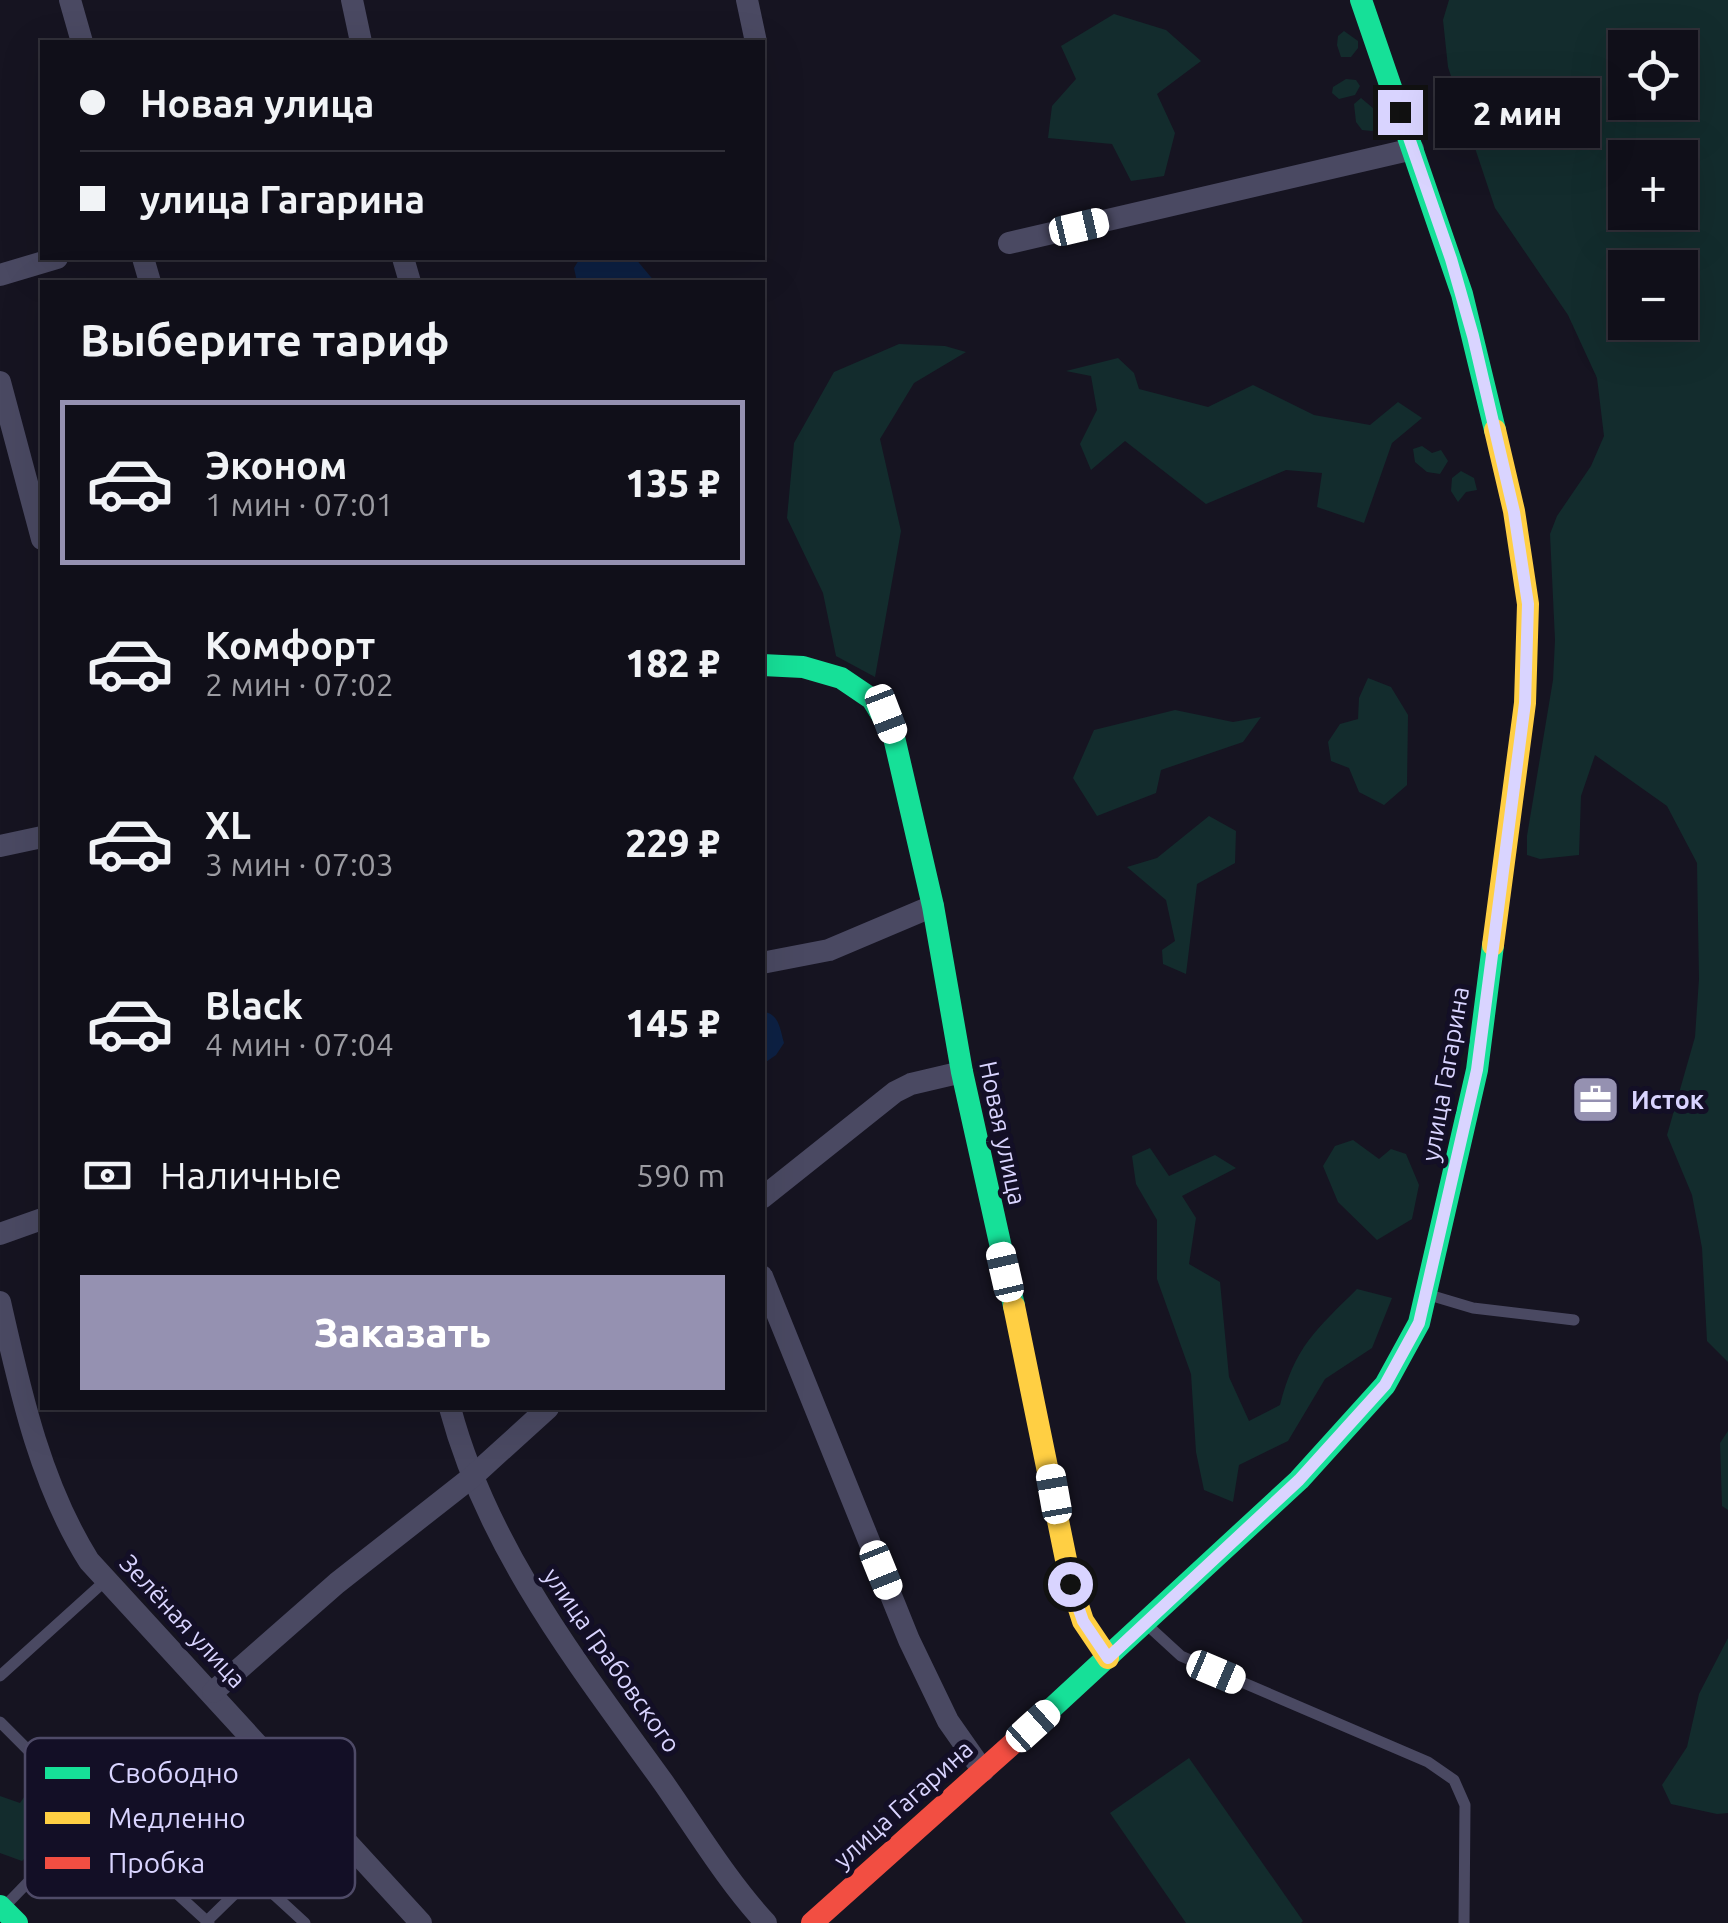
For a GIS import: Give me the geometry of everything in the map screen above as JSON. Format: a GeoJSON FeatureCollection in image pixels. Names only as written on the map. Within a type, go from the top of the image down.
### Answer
{"type":"FeatureCollection","features":[{"type":"Feature","properties":{"kind":"main road","name":"улица Гагарина"},"geometry":{"type":"LineString","coordinates":[[812,1923],[1108,1658],[1299,1480],[1385,1385],[1419,1323],[1477,1070],[1525,703],[1529,639],[1524,565],[1486,384],[1457,276],[1361,0]]}},
{"type":"Feature","properties":{"kind":"main road","name":"Новая улица"},"geometry":{"type":"LineString","coordinates":[[765,665],[812,668],[854,684],[886,714],[893,733],[933,906],[962,1072],[1032,1388],[1070,1584],[1083,1621],[1108,1658]]}},
{"type":"Feature","properties":{"kind":"street"},"geometry":{"type":"LineString","coordinates":[[70,0],[81,40]]}},
{"type":"Feature","properties":{"kind":"street"},"geometry":{"type":"LineString","coordinates":[[352,0],[360,40]]}},
{"type":"Feature","properties":{"kind":"street"},"geometry":{"type":"LineString","coordinates":[[747,0],[756,40]]}},
{"type":"Feature","properties":{"kind":"street"},"geometry":{"type":"LineString","coordinates":[[1009,243],[1414,149]]}},
{"type":"Feature","properties":{"kind":"street"},"geometry":{"type":"LineString","coordinates":[[0,275],[50,260]]}},
{"type":"Feature","properties":{"kind":"street"},"geometry":{"type":"LineString","coordinates":[[0,382],[40,532]]}},
{"type":"Feature","properties":{"kind":"street"},"geometry":{"type":"LineString","coordinates":[[0,846],[40,837]]}},
{"type":"Feature","properties":{"kind":"street"},"geometry":{"type":"LineString","coordinates":[[765,963],[829,950],[933,906]]}},
{"type":"Feature","properties":{"kind":"street"},"geometry":{"type":"LineString","coordinates":[[765,1196],[894,1092],[962,1072]]}},
{"type":"Feature","properties":{"kind":"street"},"geometry":{"type":"LineString","coordinates":[[0,1234],[40,1221]]}},
{"type":"Feature","properties":{"kind":"street"},"geometry":{"type":"LineString","coordinates":[[765,1283],[909,1640],[948,1721],[983,1770]]}},
{"type":"Feature","properties":{"kind":"street","name":"Зелёная улица"},"geometry":{"type":"LineString","coordinates":[[0,1302],[27,1414],[77,1542],[105,1582],[254,1738]]}},
{"type":"Feature","properties":{"kind":"street","name":"улица Грабовского"},"geometry":{"type":"LineString","coordinates":[[451,1410],[472,1477],[503,1546],[528,1588],[766,1923]]}},
{"type":"Feature","properties":{"kind":"street"},"geometry":{"type":"LineString","coordinates":[[213,1692],[338,1584],[472,1477],[546,1410]]}},
{"type":"Feature","properties":{"kind":"street","name":"Зелёная улица"},"geometry":{"type":"LineString","coordinates":[[355,1850],[421,1923]]}},
{"type":"Feature","properties":{"kind":"lane"},"geometry":{"type":"LineString","coordinates":[[1426,1294],[1473,1308],[1574,1320]]}},
{"type":"Feature","properties":{"kind":"lane"},"geometry":{"type":"LineString","coordinates":[[0,1676],[105,1582]]}},
{"type":"Feature","properties":{"kind":"lane"},"geometry":{"type":"LineString","coordinates":[[1145,1623],[1180,1656],[1428,1762],[1454,1780],[1465,1805],[1464,1923]]}},
{"type":"Feature","properties":{"kind":"lane"},"geometry":{"type":"LineString","coordinates":[[0,1722],[25,1747]]}},
{"type":"Feature","properties":{"kind":"lane"},"geometry":{"type":"LineString","coordinates":[[7,1912],[25,1892]]}},
{"type":"Feature","properties":{"kind":"lane"},"geometry":{"type":"LineString","coordinates":[[182,1898],[208,1922],[231,1898]]}},
{"type":"Feature","properties":{"kind":"lane"},"geometry":{"type":"LineString","coordinates":[[277,1898],[304,1923]]}},
{"type":"Feature","properties":{"kind":"green space"},"geometry":{"type":"Polygon","coordinates":[[[1449,0],[1728,0],[1728,1362],[1707,1341],[1702,1248],[1692,1195],[1667,1135],[1695,1037],[1699,979],[1697,863],[1667,806],[1595,755],[1581,796],[1579,855],[1540,859],[1527,855],[1553,680],[1550,534],[1557,516],[1591,466],[1604,436],[1597,378],[1568,315],[1495,208],[1448,67],[1443,20],[1449,0]]]}},
{"type":"Feature","properties":{"kind":"green space"},"geometry":{"type":"Polygon","coordinates":[[[1114,14],[1166,30],[1201,61],[1157,94],[1175,133],[1164,176],[1131,181],[1112,144],[1048,138],[1052,106],[1076,79],[1061,46],[1114,14]]]}},
{"type":"Feature","properties":{"kind":"green space"},"geometry":{"type":"Polygon","coordinates":[[[1344,31],[1358,41],[1351,57],[1341,57],[1337,45],[1338,36],[1344,31]]]}},
{"type":"Feature","properties":{"kind":"green space"},"geometry":{"type":"Polygon","coordinates":[[[1346,79],[1356,80],[1360,86],[1355,95],[1339,99],[1332,93],[1333,87],[1346,79]]]}},
{"type":"Feature","properties":{"kind":"green space"},"geometry":{"type":"Polygon","coordinates":[[[1361,98],[1380,114],[1377,119],[1381,126],[1372,131],[1362,130],[1356,122],[1354,104],[1361,98]]]}},
{"type":"Feature","properties":{"kind":"green space"},"geometry":{"type":"Polygon","coordinates":[[[899,344],[945,346],[966,352],[914,383],[880,439],[901,531],[875,677],[836,656],[823,593],[787,518],[794,443],[834,372],[899,344]]]}},
{"type":"Feature","properties":{"kind":"green space"},"geometry":{"type":"Polygon","coordinates":[[[1118,358],[1134,373],[1139,389],[1208,407],[1253,385],[1314,415],[1370,425],[1398,402],[1422,418],[1392,443],[1364,523],[1317,507],[1322,473],[1286,470],[1206,504],[1125,441],[1091,470],[1080,444],[1097,410],[1091,376],[1066,371],[1118,358]]]}},
{"type":"Feature","properties":{"kind":"green space"},"geometry":{"type":"Polygon","coordinates":[[[1422,446],[1432,453],[1441,450],[1448,461],[1440,474],[1427,472],[1415,462],[1413,449],[1422,446]]]}},
{"type":"Feature","properties":{"kind":"green space"},"geometry":{"type":"Polygon","coordinates":[[[1461,471],[1474,478],[1477,490],[1466,492],[1458,502],[1451,491],[1452,478],[1461,471]]]}},
{"type":"Feature","properties":{"kind":"green space"},"geometry":{"type":"Polygon","coordinates":[[[1368,678],[1391,687],[1408,715],[1407,785],[1384,805],[1359,792],[1349,768],[1331,761],[1328,742],[1340,724],[1358,719],[1359,698],[1368,678]]]}},
{"type":"Feature","properties":{"kind":"green space"},"geometry":{"type":"Polygon","coordinates":[[[1175,710],[1233,722],[1261,717],[1243,742],[1161,770],[1156,793],[1097,816],[1073,778],[1094,730],[1175,710]]]}},
{"type":"Feature","properties":{"kind":"green space"},"geometry":{"type":"Polygon","coordinates":[[[1209,816],[1236,831],[1235,863],[1197,884],[1186,974],[1163,964],[1162,950],[1175,941],[1166,900],[1127,867],[1157,858],[1209,816]]]}},
{"type":"Feature","properties":{"kind":"green space"},"geometry":{"type":"Polygon","coordinates":[[[1353,1140],[1379,1159],[1391,1149],[1406,1154],[1419,1185],[1412,1219],[1377,1240],[1338,1202],[1323,1166],[1335,1146],[1353,1140]]]}},
{"type":"Feature","properties":{"kind":"green space"},"geometry":{"type":"Polygon","coordinates":[[[1150,1148],[1169,1176],[1215,1155],[1236,1168],[1182,1196],[1196,1218],[1189,1264],[1220,1282],[1229,1377],[1249,1421],[1280,1405],[1300,1353],[1357,1289],[1392,1298],[1372,1348],[1325,1379],[1288,1441],[1239,1465],[1233,1502],[1204,1490],[1196,1452],[1191,1374],[1157,1279],[1157,1220],[1136,1184],[1132,1156],[1150,1148]]]}},
{"type":"Feature","properties":{"kind":"green space"},"geometry":{"type":"Polygon","coordinates":[[[1728,1431],[1728,1510],[1722,1506],[1720,1443],[1728,1431]]]}},
{"type":"Feature","properties":{"kind":"green space"},"geometry":{"type":"Polygon","coordinates":[[[1728,1638],[1728,1813],[1717,1814],[1671,1804],[1662,1785],[1687,1747],[1699,1694],[1728,1638]]]}},
{"type":"Feature","properties":{"kind":"green space"},"geometry":{"type":"Polygon","coordinates":[[[1189,1758],[1301,1923],[1186,1923],[1110,1813],[1189,1758]]]}},
{"type":"Feature","properties":{"kind":"green space"},"geometry":{"type":"Polygon","coordinates":[[[0,1796],[20,1803],[25,1796],[22,1861],[0,1853],[0,1796]]]}},
{"type":"Feature","properties":{"kind":"water"},"geometry":{"type":"Polygon","coordinates":[[[579,260],[637,260],[653,280],[577,280],[574,268],[579,260]]]}},
{"type":"Feature","properties":{"kind":"water"},"geometry":{"type":"Polygon","coordinates":[[[765,1012],[780,1027],[784,1043],[765,1063],[765,1012]]]}},
{"type":"Feature","properties":{"kind":"traffic: fast"},"geometry":{"type":"LineString","coordinates":[[1361,0],[1462,294],[1495,430]]}},
{"type":"Feature","properties":{"kind":"traffic: fast"},"geometry":{"type":"LineString","coordinates":[[765,665],[803,667],[841,678],[872,699],[893,733],[933,906],[962,1072],[1014,1306]]}},
{"type":"Feature","properties":{"kind":"traffic: fast"},"geometry":{"type":"LineString","coordinates":[[1038,1721],[1299,1480],[1385,1385],[1419,1323],[1477,1070],[1493,945]]}},
{"type":"Feature","properties":{"kind":"traffic: fast"},"geometry":{"type":"LineString","coordinates":[[0,1906],[17,1923]]}},
{"type":"Feature","properties":{"kind":"traffic: slow"},"geometry":{"type":"LineString","coordinates":[[1493,945],[1525,703],[1528,604],[1514,511],[1495,430]]}},
{"type":"Feature","properties":{"kind":"traffic: slow"},"geometry":{"type":"LineString","coordinates":[[1014,1306],[1071,1584],[1083,1621],[1108,1658]]}},
{"type":"Feature","properties":{"kind":"traffic: jam"},"geometry":{"type":"LineString","coordinates":[[812,1923],[1038,1721]]}},
{"type":"Feature","properties":{"kind":"place","name":"Исток"},"geometry":{"type":"Point","coordinates":[1596,1100]}},
{"type":"Feature","properties":{"kind":"route"},"geometry":{"type":"LineString","coordinates":[[1070,1584],[1083,1621],[1108,1658],[1299,1480],[1353,1424],[1385,1385],[1419,1323],[1464,1140],[1489,990],[1525,703],[1528,604],[1514,512],[1486,384],[1451,259],[1400,112]]}}]}
